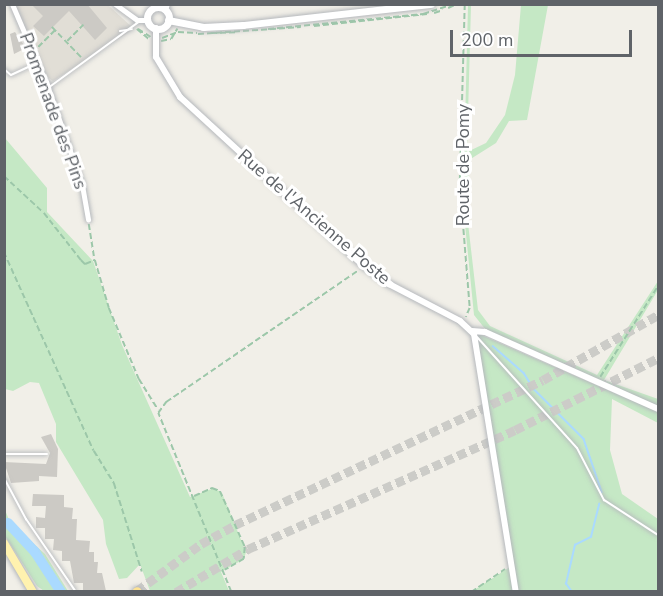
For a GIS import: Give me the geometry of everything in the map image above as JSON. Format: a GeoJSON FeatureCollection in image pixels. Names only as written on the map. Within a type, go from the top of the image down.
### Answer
{"type":"FeatureCollection","features":[{"type":"Feature","properties":{"kind":"main road"},"geometry":{"type":"LineString","coordinates":[[168,20],[166,7],[149,7],[144,21],[156,28],[168,20],[203,27],[243,25],[431,4]]}},
{"type":"Feature","properties":{"kind":"main road"},"geometry":{"type":"LineString","coordinates":[[4,543],[31,589]]}},
{"type":"Feature","properties":{"kind":"street","name":"Promenade des Pins"},"geometry":{"type":"LineString","coordinates":[[12,4],[48,88],[82,185],[88,219]]}},
{"type":"Feature","properties":{"kind":"street"},"geometry":{"type":"LineString","coordinates":[[115,4],[144,21]]}},
{"type":"Feature","properties":{"kind":"street","name":"Rue de l'Ancienne Poste"},"geometry":{"type":"LineString","coordinates":[[156,28],[156,57],[180,97],[364,266],[389,284],[464,324],[473,332],[485,332],[658,410]]}},
{"type":"Feature","properties":{"kind":"street"},"geometry":{"type":"LineString","coordinates":[[473,332],[510,567],[516,591]]}},
{"type":"Feature","properties":{"kind":"lane"},"geometry":{"type":"LineString","coordinates":[[48,88],[144,21]]}},
{"type":"Feature","properties":{"kind":"lane"},"geometry":{"type":"LineString","coordinates":[[120,31],[135,28]]}},
{"type":"Feature","properties":{"kind":"lane"},"geometry":{"type":"LineString","coordinates":[[4,69],[11,75],[38,63]]}},
{"type":"Feature","properties":{"kind":"lane"},"geometry":{"type":"LineString","coordinates":[[473,332],[578,448],[604,500],[658,536]]}},
{"type":"Feature","properties":{"kind":"lane"},"geometry":{"type":"LineString","coordinates":[[4,454],[47,454]]}},
{"type":"Feature","properties":{"kind":"lane"},"geometry":{"type":"LineString","coordinates":[[4,478],[26,519],[76,591]]}},
{"type":"Feature","properties":{"kind":"lane"},"geometry":{"type":"LineString","coordinates":[[31,589],[39,591]]}},
{"type":"Feature","properties":{"kind":"path"},"geometry":{"type":"LineString","coordinates":[[161,40],[176,33],[219,35],[422,16],[457,4]]}},
{"type":"Feature","properties":{"kind":"path","name":"Route de Pomy"},"geometry":{"type":"LineString","coordinates":[[464,324],[470,308],[460,184],[465,4]]}},
{"type":"Feature","properties":{"kind":"path"},"geometry":{"type":"LineString","coordinates":[[66,42],[83,25]]}},
{"type":"Feature","properties":{"kind":"path"},"geometry":{"type":"LineString","coordinates":[[52,27],[83,58]]}},
{"type":"Feature","properties":{"kind":"path"},"geometry":{"type":"LineString","coordinates":[[135,28],[150,40]]}},
{"type":"Feature","properties":{"kind":"path"},"geometry":{"type":"LineString","coordinates":[[176,33],[177,29]]}},
{"type":"Feature","properties":{"kind":"path"},"geometry":{"type":"LineString","coordinates":[[33,52],[55,30]]}},
{"type":"Feature","properties":{"kind":"path"},"geometry":{"type":"LineString","coordinates":[[4,176],[44,213],[85,264],[95,260]]}},
{"type":"Feature","properties":{"kind":"path"},"geometry":{"type":"LineString","coordinates":[[88,219],[95,260],[124,346],[148,397],[159,409]]}},
{"type":"Feature","properties":{"kind":"path"},"geometry":{"type":"LineString","coordinates":[[4,252],[94,451],[114,483],[142,572]]}},
{"type":"Feature","properties":{"kind":"path"},"geometry":{"type":"LineString","coordinates":[[231,591],[194,496],[158,416],[159,409],[364,266]]}},
{"type":"Feature","properties":{"kind":"path"},"geometry":{"type":"LineString","coordinates":[[597,382],[658,286]]}},
{"type":"Feature","properties":{"kind":"path"},"geometry":{"type":"LineString","coordinates":[[194,496],[212,488],[220,491],[245,547],[244,559],[224,570]]}},
{"type":"Feature","properties":{"kind":"path"},"geometry":{"type":"LineString","coordinates":[[471,591],[510,567]]}},
{"type":"Feature","properties":{"kind":"shaded area"},"geometry":{"type":"Polygon","coordinates":[[[14,5],[108,5],[134,29],[53,81],[46,76],[14,5]]]}},
{"type":"Feature","properties":{"kind":"green space"},"geometry":{"type":"Polygon","coordinates":[[[468,5],[471,5],[467,152],[486,143],[505,115],[515,75],[521,5],[548,5],[527,120],[509,121],[496,143],[469,160],[468,223],[478,310],[490,326],[597,375],[658,281],[658,290],[604,380],[658,399],[658,407],[486,330],[474,315],[463,204],[468,5]]]}},
{"type":"Feature","properties":{"kind":"green space"},"geometry":{"type":"Polygon","coordinates":[[[5,138],[47,188],[47,212],[93,261],[122,345],[190,497],[214,488],[222,493],[246,552],[244,559],[221,572],[229,591],[150,591],[140,564],[127,578],[119,579],[106,544],[103,520],[56,442],[56,424],[39,383],[30,382],[13,391],[5,389],[5,138]]]}},
{"type":"Feature","properties":{"kind":"green space"},"geometry":{"type":"Polygon","coordinates":[[[472,331],[658,412],[658,423],[612,399],[610,450],[622,494],[658,519],[658,591],[471,592],[510,567],[472,331]]]}},
{"type":"Feature","properties":{"kind":"green space"},"geometry":{"type":"Polygon","coordinates":[[[5,510],[10,522],[45,554],[68,591],[44,591],[37,586],[5,536],[5,510]]]}},
{"type":"Feature","properties":{"kind":"building"},"geometry":{"type":"Polygon","coordinates":[[[31,4],[87,4],[107,28],[95,40],[69,11],[44,36],[33,26],[43,16],[31,4]]]}},
{"type":"Feature","properties":{"kind":"building"},"geometry":{"type":"Polygon","coordinates":[[[15,32],[26,48],[14,54],[10,34],[15,32]]]}},
{"type":"Feature","properties":{"kind":"building"},"geometry":{"type":"Polygon","coordinates":[[[51,434],[58,449],[57,477],[39,476],[39,481],[11,483],[4,462],[46,464],[50,453],[41,437],[51,434]]]}},
{"type":"Feature","properties":{"kind":"building"},"geometry":{"type":"Polygon","coordinates":[[[33,494],[64,495],[64,507],[73,508],[72,519],[77,519],[76,540],[90,541],[89,552],[94,552],[94,562],[98,562],[97,573],[102,573],[106,591],[83,591],[83,583],[74,583],[70,561],[62,561],[62,551],[53,550],[54,539],[45,539],[45,528],[36,528],[36,517],[45,518],[46,506],[32,506],[33,494]]]}},
{"type":"Feature","properties":{"kind":"waterway"},"geometry":{"type":"LineString","coordinates":[[493,346],[524,373],[534,389],[584,439],[602,492]]}},
{"type":"Feature","properties":{"kind":"waterway"},"geometry":{"type":"LineString","coordinates":[[572,592],[566,584],[575,545],[591,537],[599,504]]}},
{"type":"Feature","properties":{"kind":"waterway"},"geometry":{"type":"LineString","coordinates":[[8,523],[35,552],[61,592]]}},
{"type":"Feature","properties":{"kind":"tunnel"},"geometry":{"type":"LineString","coordinates":[[137,591],[201,544],[235,525],[543,380],[658,315]]}},
{"type":"Feature","properties":{"kind":"tunnel"},"geometry":{"type":"LineString","coordinates":[[176,592],[248,549],[515,430],[658,358]]}}]}
